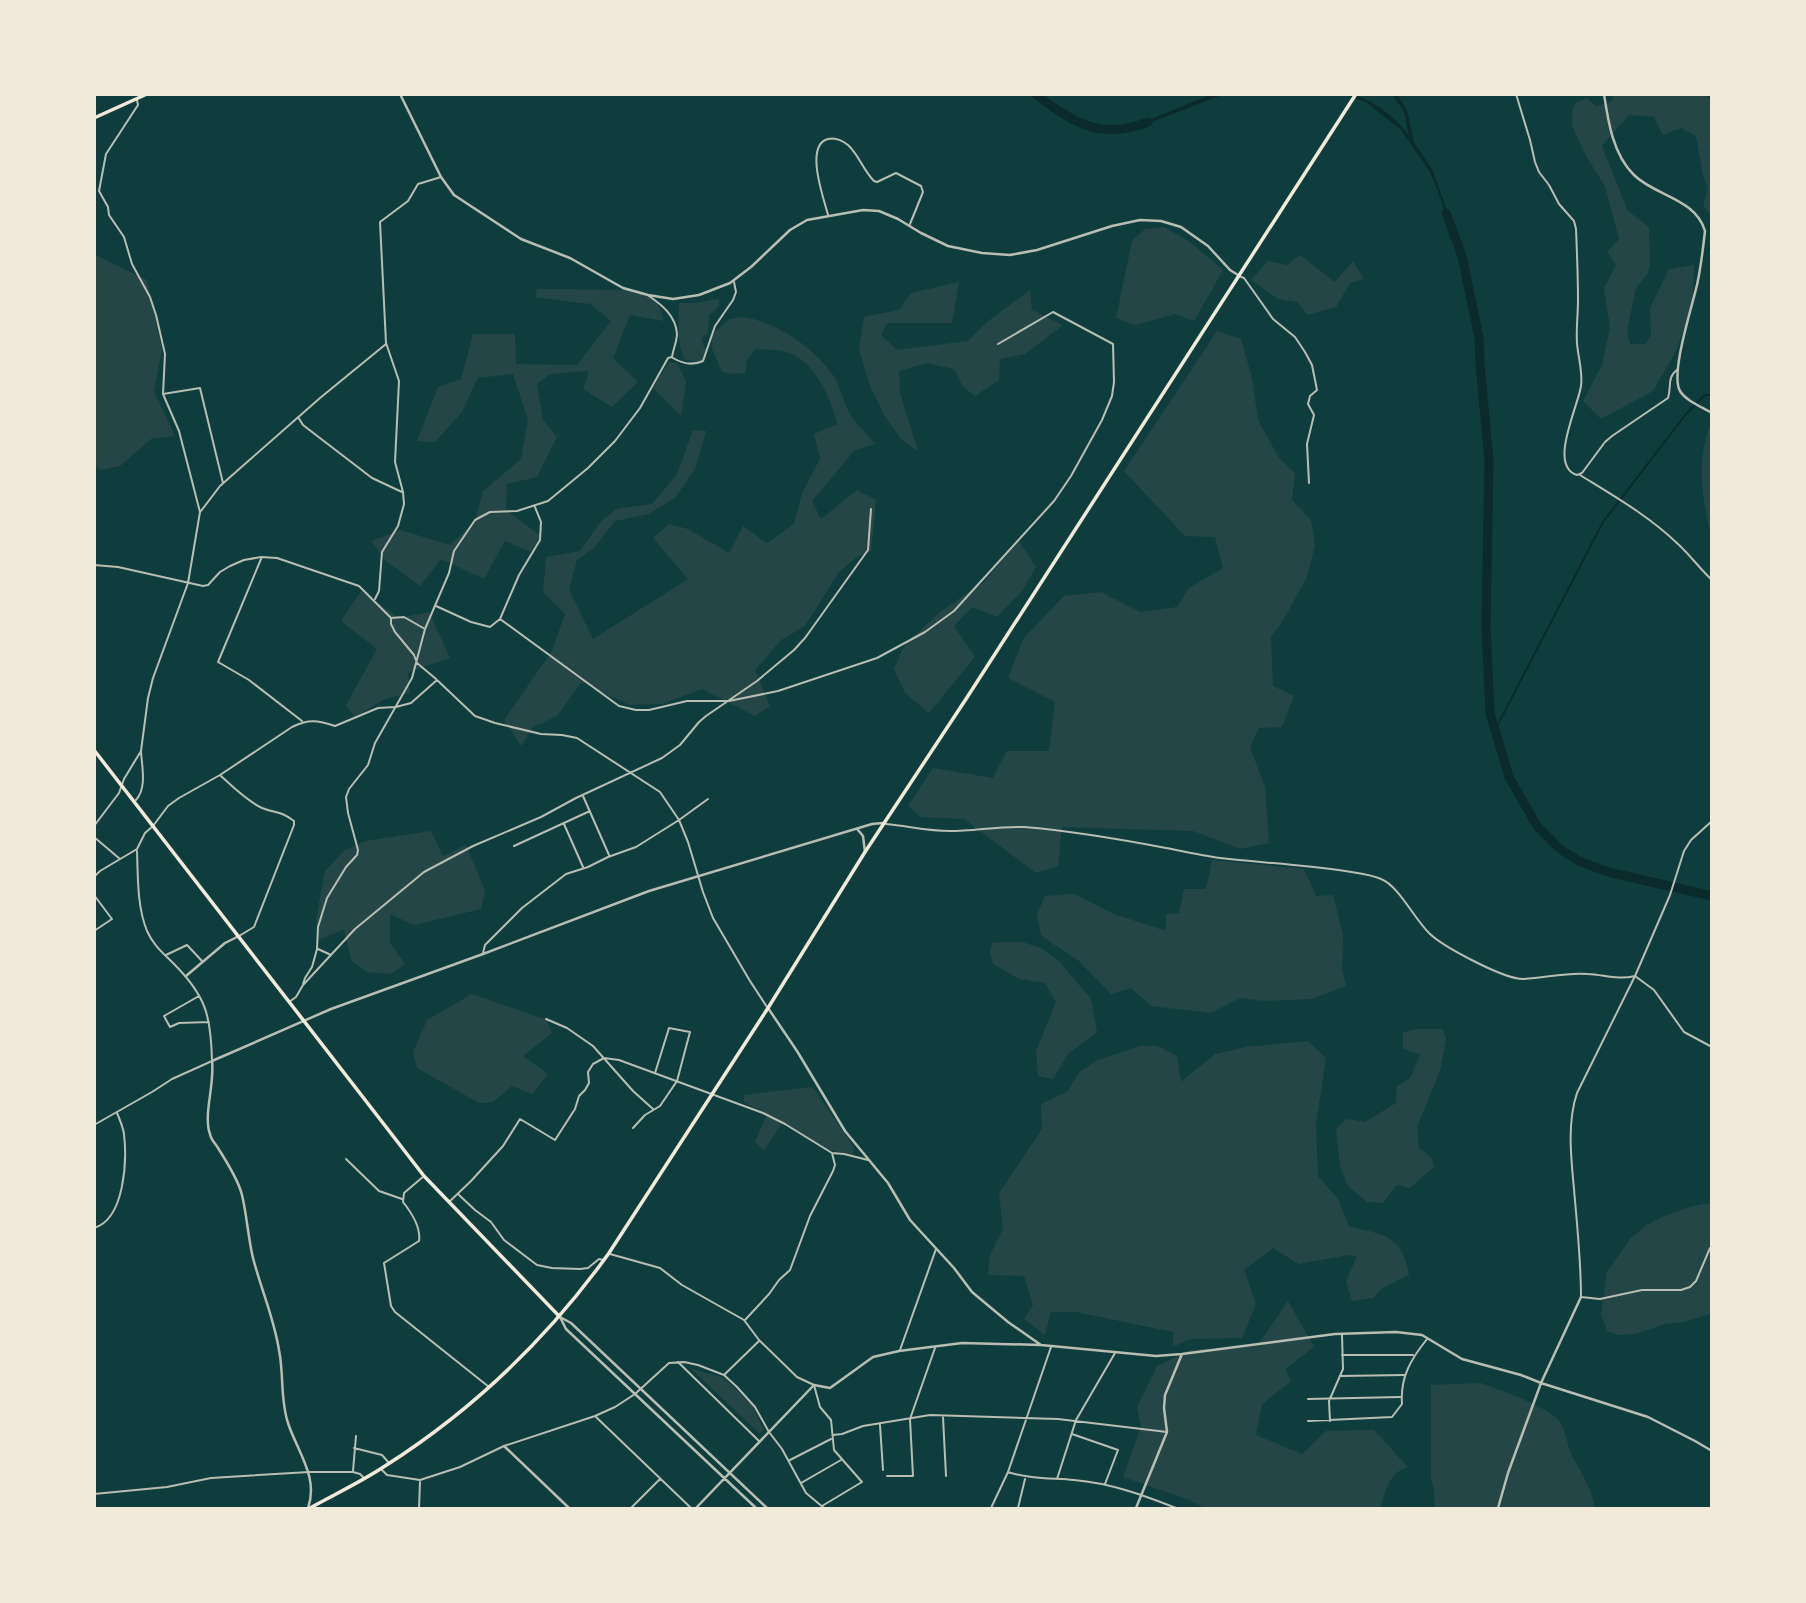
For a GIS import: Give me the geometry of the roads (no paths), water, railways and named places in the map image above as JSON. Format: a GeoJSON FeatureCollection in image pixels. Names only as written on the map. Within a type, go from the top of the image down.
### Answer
{"type":"FeatureCollection","features":[{"type":"Feature","properties":{"kind":"main road"},"geometry":{"type":"LineString","coordinates":[[94,118],[147,94]]}},
{"type":"Feature","properties":{"kind":"main road"},"geometry":{"type":"LineString","coordinates":[[309,1508],[390,1464],[490,1387],[560,1317],[604,1260],[1356,94]]}},
{"type":"Feature","properties":{"kind":"main road"},"geometry":{"type":"LineString","coordinates":[[94,751],[424,1177],[560,1317]]}},
{"type":"Feature","properties":{"kind":"street"},"geometry":{"type":"LineString","coordinates":[[400,94],[441,177],[454,195],[516,236],[574,260],[623,288],[648,295],[673,299],[699,295],[733,281],[790,230],[807,220],[863,210],[879,211],[948,246],[1010,255],[1037,250],[1140,220],[1161,221],[1181,227],[1208,246],[1230,270],[1244,278],[1273,318],[1295,337],[1312,365],[1317,390],[1310,396],[1308,404],[1314,415],[1307,444],[1309,483]]}},
{"type":"Feature","properties":{"kind":"street"},"geometry":{"type":"LineString","coordinates":[[1516,94],[1535,162],[1559,204],[1574,221],[1576,229],[1577,342],[1581,384],[1566,438],[1564,458],[1567,470],[1579,474],[1659,527],[1680,545],[1712,580]]}},
{"type":"Feature","properties":{"kind":"street"},"geometry":{"type":"LineString","coordinates":[[1604,94],[1610,128],[1625,164],[1642,182],[1695,213],[1705,231],[1697,283],[1676,378],[1685,397],[1712,413]]}},
{"type":"Feature","properties":{"kind":"street"},"geometry":{"type":"LineString","coordinates":[[134,802],[142,787],[141,751],[153,678],[188,583],[200,512],[179,431],[163,394],[165,355],[156,315],[150,297],[132,264],[124,237],[108,215],[108,207],[99,191],[106,154],[138,105],[137,99]]}},
{"type":"Feature","properties":{"kind":"street"},"geometry":{"type":"LineString","coordinates":[[829,216],[816,157],[820,144],[831,138],[849,146],[869,176],[877,182],[896,173],[921,186],[923,192],[909,225]]}},
{"type":"Feature","properties":{"kind":"street"},"geometry":{"type":"LineString","coordinates":[[375,600],[379,591],[382,552],[398,526],[404,504],[404,492],[395,462],[399,381],[386,343],[380,222],[408,201],[418,184],[441,177]]}},
{"type":"Feature","properties":{"kind":"street"},"geometry":{"type":"LineString","coordinates":[[95,182],[99,184]]}},
{"type":"Feature","properties":{"kind":"street"},"geometry":{"type":"LineString","coordinates":[[672,357],[681,363],[695,365],[703,361],[715,326],[736,292],[733,281]]}},
{"type":"Feature","properties":{"kind":"street"},"geometry":{"type":"LineString","coordinates":[[648,295],[667,310],[673,319],[677,333],[672,357]]}},
{"type":"Feature","properties":{"kind":"street"},"geometry":{"type":"LineString","coordinates":[[500,619],[619,706],[636,710],[649,710],[688,701],[729,701],[778,691],[877,658],[925,632],[954,611],[1054,501],[1071,476],[1112,396],[1112,344],[1053,312],[998,344]]}},
{"type":"Feature","properties":{"kind":"street"},"geometry":{"type":"LineString","coordinates":[[200,512],[223,484],[386,343]]}},
{"type":"Feature","properties":{"kind":"street"},"geometry":{"type":"LineString","coordinates":[[303,985],[317,949],[318,927],[327,898],[346,867],[357,855],[345,797],[368,765],[375,743],[412,678],[425,629],[449,573],[454,551],[475,520],[490,512],[517,511],[548,501],[603,454],[640,408],[668,358],[672,357]]}},
{"type":"Feature","properties":{"kind":"street"},"geometry":{"type":"LineString","coordinates":[[1579,474],[1612,436],[1668,398],[1672,374],[1678,369]]}},
{"type":"Feature","properties":{"kind":"street"},"geometry":{"type":"LineString","coordinates":[[163,394],[200,388],[223,484]]}},
{"type":"Feature","properties":{"kind":"street"},"geometry":{"type":"LineString","coordinates":[[298,417],[303,425],[372,478],[404,492]]}},
{"type":"Feature","properties":{"kind":"street"},"geometry":{"type":"LineString","coordinates":[[435,606],[471,622],[490,627],[500,619],[519,575],[540,540],[541,522],[535,506]]}},
{"type":"Feature","properties":{"kind":"street"},"geometry":{"type":"LineString","coordinates":[[289,1002],[296,998],[303,985],[355,929],[424,872],[472,846],[541,817],[671,752],[687,738],[699,722],[757,681],[794,650],[823,615],[868,550],[871,509]]}},
{"type":"Feature","properties":{"kind":"street"},"geometry":{"type":"LineString","coordinates":[[261,557],[218,662],[249,680],[303,722]]}},
{"type":"Feature","properties":{"kind":"street"},"geometry":{"type":"LineString","coordinates":[[94,565],[118,567],[203,586],[208,585],[230,566],[261,557],[282,559],[359,586],[391,618],[395,632],[414,655],[417,663],[475,716],[534,733],[562,734],[578,738],[660,792],[679,820],[713,918],[845,1131],[888,1183],[910,1220],[972,1292],[1041,1345]]}},
{"type":"Feature","properties":{"kind":"street"},"geometry":{"type":"LineString","coordinates":[[391,618],[404,617],[425,629]]}},
{"type":"Feature","properties":{"kind":"street"},"geometry":{"type":"LineString","coordinates":[[94,877],[137,849],[145,833],[168,806],[281,734],[303,722],[323,722],[335,726],[378,708],[396,708],[411,703],[437,680]]}},
{"type":"Feature","properties":{"kind":"street"},"geometry":{"type":"LineString","coordinates":[[94,826],[119,793],[141,751]]}},
{"type":"Feature","properties":{"kind":"street"},"geometry":{"type":"LineString","coordinates":[[186,976],[225,943],[254,927],[294,825],[294,821],[278,811],[263,808],[240,793],[220,775]]}},
{"type":"Feature","properties":{"kind":"street"},"geometry":{"type":"LineString","coordinates":[[582,795],[610,856]]}},
{"type":"Feature","properties":{"kind":"street"},"geometry":{"type":"LineString","coordinates":[[483,954],[485,945],[522,908],[566,874],[636,847],[708,799]]}},
{"type":"Feature","properties":{"kind":"street"},"geometry":{"type":"LineString","coordinates":[[514,846],[590,811]]}},
{"type":"Feature","properties":{"kind":"street"},"geometry":{"type":"LineString","coordinates":[[1498,1508],[1541,1382],[1581,1297],[1571,1151],[1573,1106],[1583,1080],[1635,976],[1670,895],[1684,850],[1712,821]]}},
{"type":"Feature","properties":{"kind":"street"},"geometry":{"type":"LineString","coordinates":[[563,823],[584,868]]}},
{"type":"Feature","properties":{"kind":"street"},"geometry":{"type":"LineString","coordinates":[[94,1120],[96,1125],[172,1079],[331,1009],[649,891],[872,824],[884,823],[951,831],[1021,827],[1084,834],[1215,857],[1311,866],[1366,875],[1383,880],[1397,891],[1418,922],[1451,950],[1505,975],[1524,979],[1556,974],[1588,974],[1612,978],[1635,976],[1654,990],[1684,1032],[1712,1047]]}},
{"type":"Feature","properties":{"kind":"street"},"geometry":{"type":"LineString","coordinates":[[854,830],[863,836],[865,852]]}},
{"type":"Feature","properties":{"kind":"street"},"geometry":{"type":"LineString","coordinates":[[94,837],[121,860]]}},
{"type":"Feature","properties":{"kind":"street"},"geometry":{"type":"LineString","coordinates":[[137,849],[143,918],[154,944],[198,990],[209,1022],[214,1078],[209,1114],[210,1137],[217,1145],[242,1195],[254,1260],[279,1346],[284,1410],[291,1433],[309,1472],[309,1508]]}},
{"type":"Feature","properties":{"kind":"street"},"geometry":{"type":"LineString","coordinates":[[94,895],[112,919],[94,931]]}},
{"type":"Feature","properties":{"kind":"street"},"geometry":{"type":"LineString","coordinates":[[165,955],[187,945],[202,961]]}},
{"type":"Feature","properties":{"kind":"street"},"geometry":{"type":"LineString","coordinates":[[317,949],[331,955]]}},
{"type":"Feature","properties":{"kind":"street"},"geometry":{"type":"LineString","coordinates":[[200,996],[164,1016],[170,1027],[180,1023],[209,1022]]}},
{"type":"Feature","properties":{"kind":"street"},"geometry":{"type":"LineString","coordinates":[[546,1019],[567,1028],[593,1046],[654,1110]]}},
{"type":"Feature","properties":{"kind":"street"},"geometry":{"type":"LineString","coordinates":[[633,1128],[645,1115],[660,1106],[677,1081],[690,1032],[668,1028],[655,1074]]}},
{"type":"Feature","properties":{"kind":"street"},"geometry":{"type":"LineString","coordinates":[[448,1203],[503,1146],[520,1118],[555,1140],[589,1083],[588,1072],[593,1064],[604,1058],[619,1060],[763,1113],[832,1153],[868,1160]]}},
{"type":"Feature","properties":{"kind":"street"},"geometry":{"type":"LineString","coordinates":[[94,1228],[106,1223],[111,1216],[123,1186],[124,1135],[117,1113]]}},
{"type":"Feature","properties":{"kind":"street"},"geometry":{"type":"LineString","coordinates":[[744,1320],[790,1270],[810,1216],[833,1171],[832,1153]]}},
{"type":"Feature","properties":{"kind":"street"},"geometry":{"type":"LineString","coordinates":[[346,1159],[379,1191],[403,1199]]}},
{"type":"Feature","properties":{"kind":"street"},"geometry":{"type":"LineString","coordinates":[[424,1177],[404,1193],[403,1199],[420,1234],[419,1241],[384,1263],[391,1306],[394,1312],[490,1387]]}},
{"type":"Feature","properties":{"kind":"street"},"geometry":{"type":"LineString","coordinates":[[458,1194],[491,1222],[504,1240],[537,1265],[570,1270],[588,1268],[599,1258],[604,1260]]}},
{"type":"Feature","properties":{"kind":"street"},"geometry":{"type":"LineString","coordinates":[[899,1351],[936,1248]]}},
{"type":"Feature","properties":{"kind":"street"},"geometry":{"type":"LineString","coordinates":[[1581,1297],[1600,1299],[1642,1290],[1681,1290],[1690,1287],[1696,1281],[1710,1248],[1712,1249]]}},
{"type":"Feature","properties":{"kind":"street"},"geometry":{"type":"LineString","coordinates":[[608,1253],[660,1268],[682,1285],[744,1320],[759,1340],[797,1377],[814,1385],[830,1388],[873,1357],[962,1343],[1041,1345],[1156,1356],[1342,1334],[1396,1332],[1422,1335],[1462,1359],[1521,1375],[1648,1417],[1712,1451]]}},
{"type":"Feature","properties":{"kind":"street"},"geometry":{"type":"LineString","coordinates":[[560,1317],[571,1323],[766,1508]]}},
{"type":"Feature","properties":{"kind":"street"},"geometry":{"type":"LineString","coordinates":[[560,1317],[566,1329],[756,1508]]}},
{"type":"Feature","properties":{"kind":"street"},"geometry":{"type":"LineString","coordinates":[[1329,1421],[1330,1398],[1343,1369],[1342,1334]]}},
{"type":"Feature","properties":{"kind":"street"},"geometry":{"type":"LineString","coordinates":[[1308,1422],[1392,1417],[1402,1404],[1405,1375],[1414,1355],[1427,1338]]}},
{"type":"Feature","properties":{"kind":"street"},"geometry":{"type":"LineString","coordinates":[[723,1375],[759,1340]]}},
{"type":"Feature","properties":{"kind":"street"},"geometry":{"type":"LineString","coordinates":[[887,1475],[913,1476],[910,1419],[936,1347]]}},
{"type":"Feature","properties":{"kind":"street"},"geometry":{"type":"LineString","coordinates":[[991,1508],[1008,1472],[1051,1347]]}},
{"type":"Feature","properties":{"kind":"street"},"geometry":{"type":"LineString","coordinates":[[1057,1480],[1076,1420],[1115,1353]]}},
{"type":"Feature","properties":{"kind":"street"},"geometry":{"type":"LineString","coordinates":[[1136,1508],[1167,1432],[1165,1395],[1182,1354]]}},
{"type":"Feature","properties":{"kind":"street"},"geometry":{"type":"LineString","coordinates":[[1342,1356],[1414,1355]]}},
{"type":"Feature","properties":{"kind":"street"},"geometry":{"type":"LineString","coordinates":[[382,1469],[387,1475],[420,1480],[460,1467],[504,1446],[615,1407],[635,1394],[669,1363],[677,1362],[698,1365],[723,1375],[755,1407],[782,1448],[806,1493],[822,1507],[862,1482],[834,1450],[831,1420],[820,1406],[814,1385]]}},
{"type":"Feature","properties":{"kind":"street"},"geometry":{"type":"LineString","coordinates":[[677,1362],[760,1442]]}},
{"type":"Feature","properties":{"kind":"street"},"geometry":{"type":"LineString","coordinates":[[1340,1376],[1405,1375]]}},
{"type":"Feature","properties":{"kind":"street"},"geometry":{"type":"LineString","coordinates":[[595,1416],[693,1508],[730,1474],[814,1385]]}},
{"type":"Feature","properties":{"kind":"street"},"geometry":{"type":"LineString","coordinates":[[1308,1399],[1401,1397]]}},
{"type":"Feature","properties":{"kind":"street"},"geometry":{"type":"LineString","coordinates":[[789,1461],[832,1437],[880,1423],[930,1415],[1076,1420],[1167,1432]]}},
{"type":"Feature","properties":{"kind":"street"},"geometry":{"type":"LineString","coordinates":[[943,1416],[946,1476]]}},
{"type":"Feature","properties":{"kind":"street"},"geometry":{"type":"LineString","coordinates":[[880,1423],[883,1470]]}},
{"type":"Feature","properties":{"kind":"street"},"geometry":{"type":"LineString","coordinates":[[1071,1434],[1118,1450],[1104,1485]]}},
{"type":"Feature","properties":{"kind":"street"},"geometry":{"type":"LineString","coordinates":[[354,1472],[356,1436]]}},
{"type":"Feature","properties":{"kind":"street"},"geometry":{"type":"LineString","coordinates":[[504,1446],[569,1508]]}},
{"type":"Feature","properties":{"kind":"street"},"geometry":{"type":"LineString","coordinates":[[354,1447],[382,1454],[390,1464]]}},
{"type":"Feature","properties":{"kind":"street"},"geometry":{"type":"LineString","coordinates":[[800,1483],[841,1460]]}},
{"type":"Feature","properties":{"kind":"street"},"geometry":{"type":"LineString","coordinates":[[94,1494],[167,1487],[211,1478],[309,1472],[354,1472],[364,1478]]}},
{"type":"Feature","properties":{"kind":"street"},"geometry":{"type":"LineString","coordinates":[[1008,1472],[1025,1478],[1075,1480],[1104,1485],[1141,1494],[1176,1508]]}},
{"type":"Feature","properties":{"kind":"street"},"geometry":{"type":"LineString","coordinates":[[1017,1508],[1025,1478]]}},
{"type":"Feature","properties":{"kind":"street"},"geometry":{"type":"LineString","coordinates":[[631,1508],[660,1479]]}},
{"type":"Feature","properties":{"kind":"street"},"geometry":{"type":"LineString","coordinates":[[419,1508],[420,1480]]}},
{"type":"Feature","properties":{"kind":"waterway"},"geometry":{"type":"LineString","coordinates":[[1035,94],[1087,126],[1115,130],[1148,122]]}},
{"type":"Feature","properties":{"kind":"waterway"},"geometry":{"type":"LineString","coordinates":[[1446,213],[1462,256],[1479,338],[1489,460],[1486,626],[1490,713],[1509,777],[1537,826],[1560,849],[1579,861],[1608,872],[1712,896]]}},
{"type":"Feature","properties":{"kind":"waterway"},"geometry":{"type":"LineString","coordinates":[[1495,730],[1603,522],[1686,414],[1705,395],[1712,395]]}}]}
